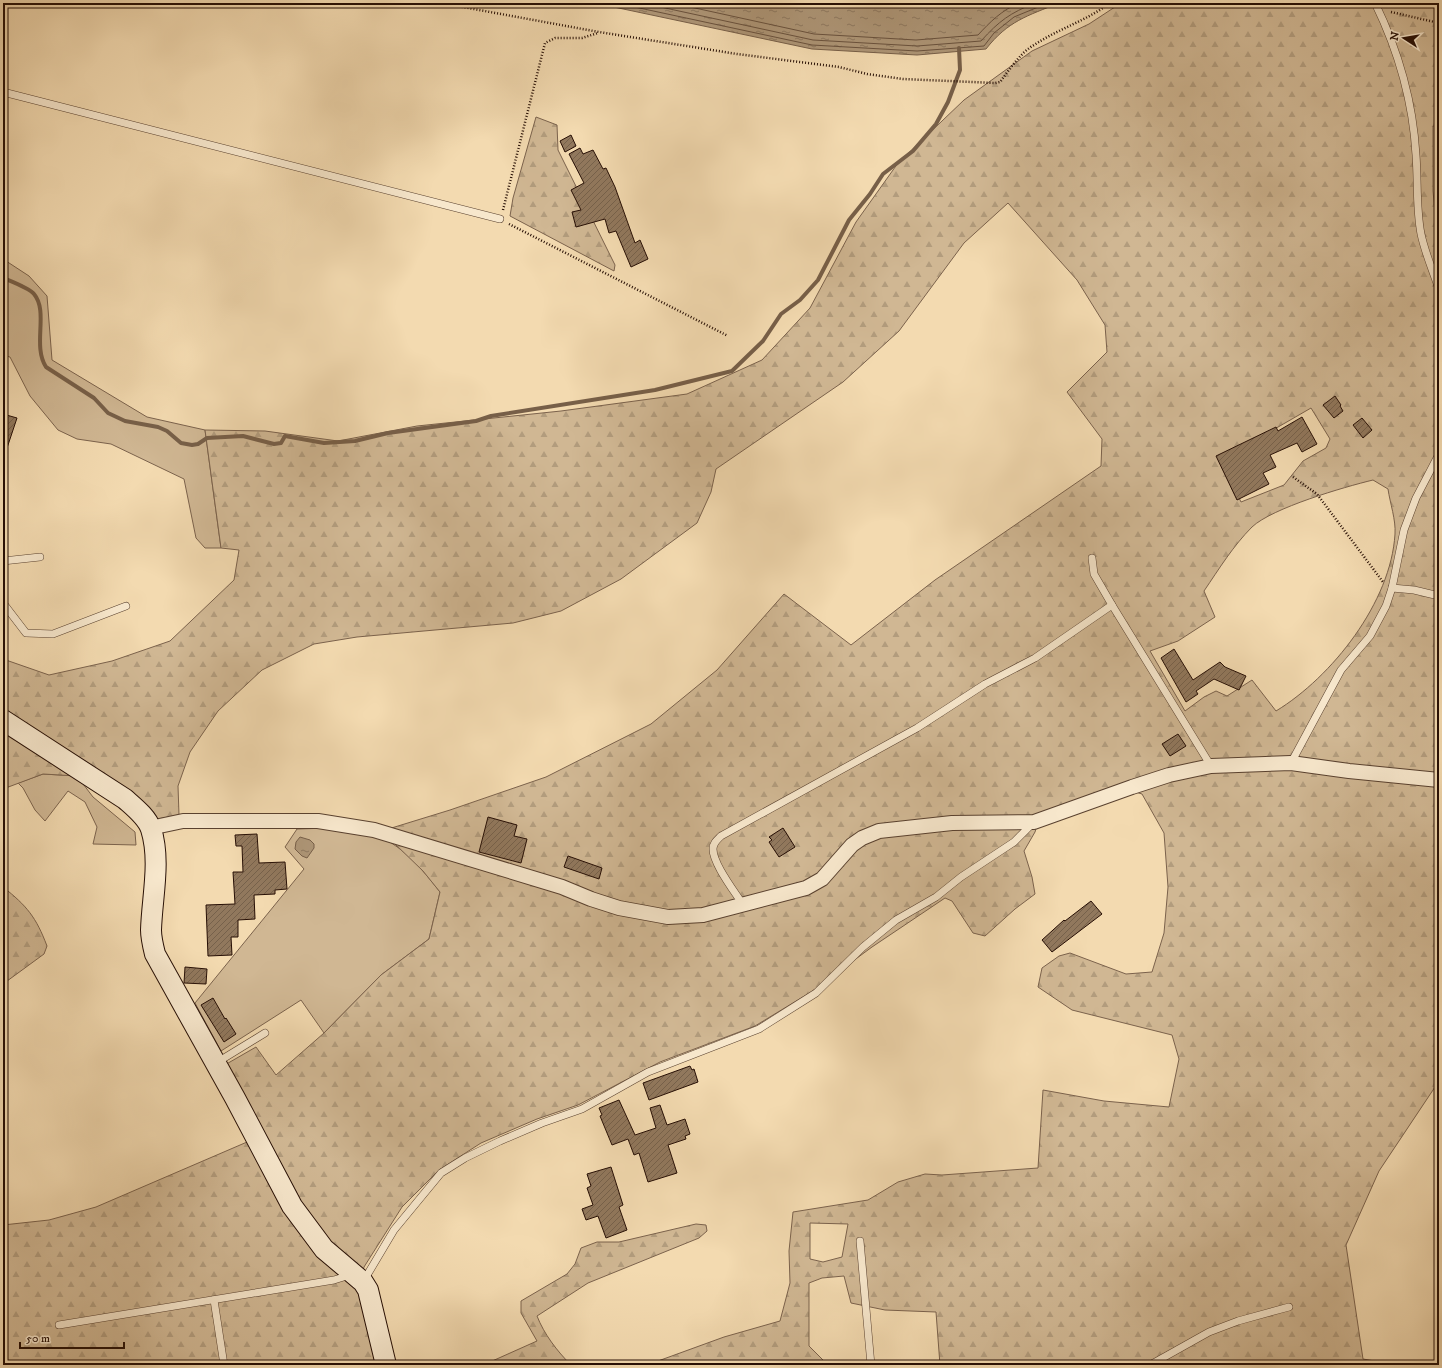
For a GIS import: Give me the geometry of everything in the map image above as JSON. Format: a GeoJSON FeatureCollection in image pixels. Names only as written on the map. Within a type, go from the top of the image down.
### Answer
{"type":"FeatureCollection","features":[{"type":"Feature","properties":{"kind":"street"},"geometry":{"type":"LineString","coordinates":[[3,720],[125,799],[140,813],[150,828],[155,854],[151,931],[155,954],[216,1063],[292,1206],[324,1249],[359,1278],[372,1301],[386,1365]]}},
{"type":"Feature","properties":{"kind":"street"},"geometry":{"type":"LineString","coordinates":[[150,828],[183,821],[318,821],[343,824],[374,830],[562,887],[619,908],[668,917],[684,917],[703,915],[806,888],[822,880],[852,845],[862,838],[879,831],[952,824],[1034,822],[1132,787],[1211,766],[1291,763],[1318,768],[1438,778]]}},
{"type":"Feature","properties":{"kind":"lane"},"geometry":{"type":"LineString","coordinates":[[1377,6],[1400,68],[1411,112],[1416,155],[1421,234],[1439,289]]}},
{"type":"Feature","properties":{"kind":"lane"},"geometry":{"type":"LineString","coordinates":[[3,92],[500,219]]}},
{"type":"Feature","properties":{"kind":"lane"},"geometry":{"type":"LineString","coordinates":[[1291,763],[1341,670],[1370,636],[1386,606],[1404,530],[1416,498],[1439,454]]}},
{"type":"Feature","properties":{"kind":"lane"},"geometry":{"type":"LineString","coordinates":[[3,561],[40,557]]}},
{"type":"Feature","properties":{"kind":"lane"},"geometry":{"type":"LineString","coordinates":[[1092,558],[1094,574],[1211,766]]}},
{"type":"Feature","properties":{"kind":"lane"},"geometry":{"type":"LineString","coordinates":[[1391,590],[1414,590],[1439,596]]}},
{"type":"Feature","properties":{"kind":"lane"},"geometry":{"type":"LineString","coordinates":[[3,602],[26,633],[53,634],[126,606]]}},
{"type":"Feature","properties":{"kind":"lane"},"geometry":{"type":"LineString","coordinates":[[744,905],[715,860],[713,850],[714,844],[721,836],[917,728],[985,684],[1035,658],[1112,605]]}},
{"type":"Feature","properties":{"kind":"lane"},"geometry":{"type":"LineString","coordinates":[[59,1325],[334,1280],[359,1278],[394,1230],[441,1174],[465,1158],[500,1141],[542,1123],[582,1109],[648,1072],[759,1029],[816,993],[863,947],[896,920],[936,897],[962,877],[1014,842],[1034,822]]}},
{"type":"Feature","properties":{"kind":"lane"},"geometry":{"type":"LineString","coordinates":[[216,1063],[265,1033]]}},
{"type":"Feature","properties":{"kind":"lane"},"geometry":{"type":"LineString","coordinates":[[860,1240],[871,1365]]}},
{"type":"Feature","properties":{"kind":"lane"},"geometry":{"type":"LineString","coordinates":[[214,1300],[224,1365]]}},
{"type":"Feature","properties":{"kind":"lane"},"geometry":{"type":"LineString","coordinates":[[1150,1365],[1224,1326],[1289,1307]]}},
{"type":"Feature","properties":{"kind":"path"},"geometry":{"type":"LineString","coordinates":[[442,3],[599,32],[737,54],[839,67],[867,74],[903,79],[995,83],[1000,82],[1023,54],[1033,45],[1096,13],[1110,3]]}},
{"type":"Feature","properties":{"kind":"path"},"geometry":{"type":"LineString","coordinates":[[1377,6],[1439,23]]}},
{"type":"Feature","properties":{"kind":"path"},"geometry":{"type":"LineString","coordinates":[[599,32],[582,38],[555,38],[545,43],[500,219],[728,336]]}},
{"type":"Feature","properties":{"kind":"path"},"geometry":{"type":"LineString","coordinates":[[1293,478],[1317,494],[1391,590]]}},
{"type":"Feature","properties":{"kind":"green space"},"geometry":{"type":"Polygon","coordinates":[[[1121,3],[1439,3],[1439,127],[1433,126],[1433,191],[1439,256],[1439,1081],[1379,1171],[1346,1245],[1363,1359],[1398,1365],[940,1365],[936,1312],[885,1310],[851,1303],[844,1276],[822,1278],[809,1283],[809,1346],[828,1365],[647,1365],[724,1337],[780,1321],[790,1283],[789,1251],[793,1212],[868,1200],[898,1182],[925,1174],[942,1175],[1038,1168],[1043,1090],[1104,1101],[1169,1107],[1179,1059],[1172,1035],[1072,1010],[1038,987],[1042,968],[1059,956],[1070,953],[1126,974],[1152,972],[1164,933],[1168,887],[1164,833],[1142,794],[1119,787],[1040,815],[1035,832],[1024,851],[1032,877],[1035,894],[1015,909],[985,936],[973,933],[952,901],[945,898],[872,947],[811,992],[755,1026],[660,1062],[578,1105],[537,1119],[481,1143],[439,1170],[402,1207],[364,1267],[359,1286],[379,1365],[3,1365],[3,1225],[49,1220],[96,1207],[261,1136],[223,1066],[256,1047],[276,1075],[324,1033],[381,975],[429,939],[440,892],[423,871],[395,844],[372,834],[450,810],[546,777],[651,724],[717,670],[784,594],[851,645],[935,580],[1101,466],[1102,439],[1067,392],[1107,352],[1105,325],[1077,280],[1008,203],[964,243],[899,331],[843,382],[716,469],[711,492],[697,523],[621,579],[561,611],[513,623],[357,637],[314,644],[262,670],[218,711],[190,752],[178,786],[179,815],[152,820],[77,776],[43,774],[3,789],[3,659],[49,675],[112,661],[170,641],[234,580],[239,550],[221,548],[205,430],[265,431],[338,441],[417,426],[561,411],[687,394],[762,360],[810,308],[856,222],[898,163],[964,100],[1032,51],[1089,24],[1121,3]],[[1311,408],[1221,460],[1241,502],[1284,485],[1303,461],[1326,448],[1330,439],[1311,408]],[[1373,480],[1291,506],[1262,520],[1252,527],[1232,550],[1204,591],[1215,617],[1178,641],[1150,651],[1185,711],[1204,697],[1216,691],[1227,696],[1252,680],[1276,711],[1318,679],[1355,635],[1383,586],[1391,560],[1395,534],[1394,517],[1388,489],[1373,480]],[[810,1223],[810,1259],[823,1262],[842,1257],[848,1224],[810,1223]]]}},
{"type":"Feature","properties":{"kind":"green space"},"geometry":{"type":"Polygon","coordinates":[[[536,117],[557,125],[558,150],[615,265],[614,271],[510,216],[513,198],[536,117]]]}},
{"type":"Feature","properties":{"kind":"green space"},"geometry":{"type":"Polygon","coordinates":[[[3,259],[29,276],[47,296],[52,360],[147,417],[205,430],[221,548],[205,548],[196,538],[184,479],[111,444],[77,439],[58,430],[30,396],[10,357],[3,355],[3,330],[7,327],[5,307],[3,306],[3,259]]]}},
{"type":"Feature","properties":{"kind":"green space"},"geometry":{"type":"Polygon","coordinates":[[[43,774],[77,776],[93,797],[135,832],[136,845],[93,844],[97,827],[85,802],[68,791],[45,821],[35,810],[23,788],[18,783],[43,774]]]}},
{"type":"Feature","properties":{"kind":"green space"},"geometry":{"type":"Polygon","coordinates":[[[329,828],[362,832],[383,838],[402,850],[426,874],[440,892],[429,939],[381,975],[324,1033],[301,1000],[221,1051],[195,1003],[304,869],[285,847],[297,829],[329,828]]]}},
{"type":"Feature","properties":{"kind":"green space"},"geometry":{"type":"Polygon","coordinates":[[[3,887],[25,906],[39,927],[47,946],[44,954],[3,984],[3,887]]]}},
{"type":"Feature","properties":{"kind":"green space"},"geometry":{"type":"Polygon","coordinates":[[[696,1224],[706,1225],[707,1231],[699,1238],[588,1283],[537,1316],[551,1342],[571,1365],[535,1365],[534,1363],[529,1365],[490,1365],[490,1362],[537,1341],[521,1313],[521,1301],[567,1274],[575,1264],[581,1248],[597,1242],[619,1242],[696,1224]]]}},
{"type":"Feature","properties":{"kind":"water"},"geometry":{"type":"Polygon","coordinates":[[[595,3],[1059,3],[1019,20],[1002,32],[986,49],[917,55],[812,49],[595,3]]]}},
{"type":"Feature","properties":{"kind":"water"},"geometry":{"type":"Polygon","coordinates":[[[300,837],[310,840],[314,844],[314,848],[307,858],[302,856],[295,849],[296,842],[300,837]]]}},
{"type":"Feature","properties":{"kind":"building"},"geometry":{"type":"Polygon","coordinates":[[[571,135],[576,146],[565,152],[560,141],[571,135]]]}},
{"type":"Feature","properties":{"kind":"building"},"geometry":{"type":"Polygon","coordinates":[[[580,148],[583,154],[593,150],[603,169],[606,168],[615,187],[635,243],[640,240],[648,259],[631,267],[616,231],[609,233],[605,219],[576,227],[572,212],[581,210],[571,190],[584,183],[569,154],[580,148]]]}},
{"type":"Feature","properties":{"kind":"building"},"geometry":{"type":"Polygon","coordinates":[[[1335,396],[1343,411],[1334,418],[1323,405],[1335,396]]]}},
{"type":"Feature","properties":{"kind":"building"},"geometry":{"type":"Polygon","coordinates":[[[3,414],[17,418],[5,454],[3,454],[3,414]]]}},
{"type":"Feature","properties":{"kind":"building"},"geometry":{"type":"Polygon","coordinates":[[[1302,417],[1317,444],[1302,452],[1297,443],[1270,455],[1276,467],[1263,473],[1269,484],[1237,500],[1216,456],[1276,427],[1278,431],[1302,417]]]}},
{"type":"Feature","properties":{"kind":"building"},"geometry":{"type":"Polygon","coordinates":[[[1362,418],[1372,430],[1363,438],[1353,425],[1362,418]]]}},
{"type":"Feature","properties":{"kind":"building"},"geometry":{"type":"Polygon","coordinates":[[[1174,649],[1193,680],[1220,662],[1225,667],[1246,676],[1239,690],[1214,679],[1196,691],[1198,694],[1186,702],[1161,658],[1174,649]]]}},
{"type":"Feature","properties":{"kind":"building"},"geometry":{"type":"Polygon","coordinates":[[[1178,734],[1186,746],[1170,756],[1162,744],[1178,734]]]}},
{"type":"Feature","properties":{"kind":"building"},"geometry":{"type":"Polygon","coordinates":[[[488,817],[517,825],[514,836],[527,839],[521,863],[479,852],[488,817]]]}},
{"type":"Feature","properties":{"kind":"building"},"geometry":{"type":"Polygon","coordinates":[[[783,828],[795,847],[779,857],[769,842],[772,840],[769,837],[783,828]]]}},
{"type":"Feature","properties":{"kind":"building"},"geometry":{"type":"Polygon","coordinates":[[[257,834],[259,863],[285,862],[287,889],[275,890],[275,894],[254,895],[255,919],[238,920],[238,937],[231,937],[232,955],[208,956],[206,905],[235,904],[233,872],[243,872],[242,846],[236,846],[235,835],[257,834]]]}},
{"type":"Feature","properties":{"kind":"building"},"geometry":{"type":"Polygon","coordinates":[[[568,856],[602,868],[599,879],[564,867],[568,856]]]}},
{"type":"Feature","properties":{"kind":"building"},"geometry":{"type":"Polygon","coordinates":[[[1091,901],[1102,914],[1052,952],[1042,940],[1064,920],[1065,921],[1091,901]]]}},
{"type":"Feature","properties":{"kind":"building"},"geometry":{"type":"Polygon","coordinates":[[[185,967],[207,969],[206,984],[184,983],[185,967]]]}},
{"type":"Feature","properties":{"kind":"building"},"geometry":{"type":"Polygon","coordinates":[[[213,998],[236,1034],[224,1042],[201,1005],[213,998]]]}},
{"type":"Feature","properties":{"kind":"building"},"geometry":{"type":"Polygon","coordinates":[[[690,1066],[692,1070],[694,1069],[698,1082],[649,1100],[643,1083],[690,1066]]]}},
{"type":"Feature","properties":{"kind":"building"},"geometry":{"type":"Polygon","coordinates":[[[619,1100],[635,1135],[656,1128],[650,1108],[660,1105],[667,1125],[685,1119],[690,1134],[685,1136],[686,1139],[668,1145],[677,1173],[648,1182],[639,1153],[634,1155],[628,1139],[612,1145],[600,1116],[602,1115],[599,1108],[619,1100]]]}},
{"type":"Feature","properties":{"kind":"building"},"geometry":{"type":"Polygon","coordinates":[[[611,1167],[623,1205],[619,1207],[627,1230],[606,1238],[598,1216],[586,1220],[582,1209],[593,1205],[587,1188],[591,1186],[587,1174],[611,1167]]]}},
{"type":"Feature","properties":{"kind":"waterway"},"geometry":{"type":"LineString","coordinates":[[3,278],[28,289],[34,294],[38,301],[41,319],[40,349],[46,367],[94,398],[108,413],[125,421],[158,427],[167,431],[181,443],[192,445],[198,444],[207,438],[243,436],[274,444],[281,443],[285,436],[324,443],[355,441],[388,433],[476,421],[491,416],[655,390],[732,371],[763,341],[781,314],[800,300],[818,280],[849,220],[870,194],[883,174],[913,151],[936,124],[948,102],[960,70],[959,48]]}}]}
